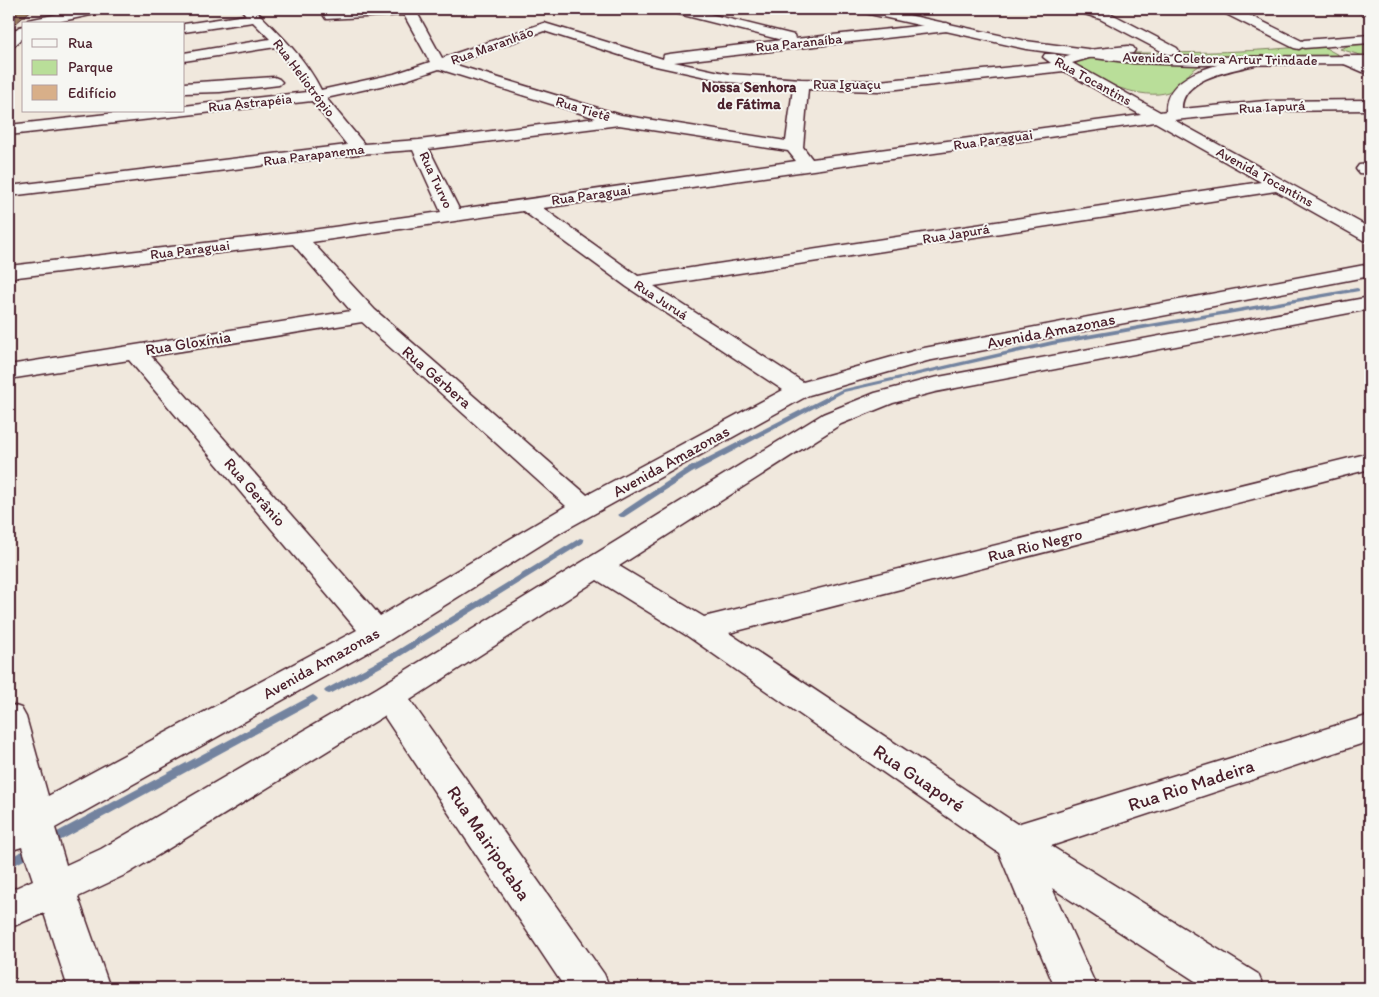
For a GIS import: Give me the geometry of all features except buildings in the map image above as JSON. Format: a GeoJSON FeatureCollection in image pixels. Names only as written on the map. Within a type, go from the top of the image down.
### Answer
{"type":"FeatureCollection","features":[{"type":"Feature","properties":{"kind":"street"},"geometry":{"type":"LineString","coordinates":[[35,22],[51,9]]}},
{"type":"Feature","properties":{"kind":"street"},"geometry":{"type":"LineString","coordinates":[[41,22],[100,9]]}},
{"type":"Feature","properties":{"kind":"street"},"geometry":{"type":"LineString","coordinates":[[676,9],[803,42]]}},
{"type":"Feature","properties":{"kind":"street","name":"Avenida Coletora Artur Trindade"},"geometry":{"type":"LineString","coordinates":[[865,9],[1026,44],[1133,59],[1347,60],[1368,64]]}},
{"type":"Feature","properties":{"kind":"street","name":"Avenida Coletora Artur Trindade"},"geometry":{"type":"LineString","coordinates":[[893,9],[1004,34],[1066,44],[1128,50],[1172,51],[1299,45],[1370,39]]}},
{"type":"Feature","properties":{"kind":"street"},"geometry":{"type":"LineString","coordinates":[[1084,9],[1105,16],[1172,51]]}},
{"type":"Feature","properties":{"kind":"street"},"geometry":{"type":"LineString","coordinates":[[1227,9],[1299,45]]}},
{"type":"Feature","properties":{"kind":"street"},"geometry":{"type":"LineString","coordinates":[[1364,9],[1370,11]]}},
{"type":"Feature","properties":{"kind":"street"},"geometry":{"type":"LineString","coordinates":[[331,16],[409,10],[439,64]]}},
{"type":"Feature","properties":{"kind":"street"},"geometry":{"type":"LineString","coordinates":[[185,28],[250,13]]}},
{"type":"Feature","properties":{"kind":"street","name":"Rua Heliotrópio"},"geometry":{"type":"LineString","coordinates":[[250,13],[280,42],[308,79],[316,96],[359,149]]}},
{"type":"Feature","properties":{"kind":"street","name":"Rua Maranhão"},"geometry":{"type":"LineString","coordinates":[[316,96],[398,78],[544,27]]}},
{"type":"Feature","properties":{"kind":"street","name":"Rua Iguaçu"},"geometry":{"type":"LineString","coordinates":[[544,27],[651,61],[729,78],[801,84],[879,86],[1065,65],[1068,60],[1088,54]]}},
{"type":"Feature","properties":{"kind":"street","name":"Rua Paranaíba"},"geometry":{"type":"LineString","coordinates":[[651,61],[803,42],[947,27]]}},
{"type":"Feature","properties":{"kind":"street"},"geometry":{"type":"LineString","coordinates":[[9,43],[22,32]]}},
{"type":"Feature","properties":{"kind":"street"},"geometry":{"type":"LineString","coordinates":[[185,57],[280,42]]}},
{"type":"Feature","properties":{"kind":"street"},"geometry":{"type":"LineString","coordinates":[[1328,42],[1328,45],[1334,51],[1368,64]]}},
{"type":"Feature","properties":{"kind":"street","name":"Rua Tocantins"},"geometry":{"type":"LineString","coordinates":[[1026,44],[1102,86],[1166,116]]}},
{"type":"Feature","properties":{"kind":"street"},"geometry":{"type":"LineString","coordinates":[[1088,54],[1128,50]]}},
{"type":"Feature","properties":{"kind":"street"},"geometry":{"type":"LineString","coordinates":[[1102,86],[1128,93],[1162,96],[1185,86],[1201,74],[1254,61]]}},
{"type":"Feature","properties":{"kind":"street","name":"Rua Tietê"},"geometry":{"type":"LineString","coordinates":[[439,64],[618,120],[794,147]]}},
{"type":"Feature","properties":{"kind":"street"},"geometry":{"type":"LineString","coordinates":[[185,88],[220,87],[308,79]]}},
{"type":"Feature","properties":{"kind":"street"},"geometry":{"type":"LineString","coordinates":[[801,84],[794,147],[807,164]]}},
{"type":"Feature","properties":{"kind":"street","name":"Rua Astrapéia"},"geometry":{"type":"LineString","coordinates":[[185,111],[316,96]]}},
{"type":"Feature","properties":{"kind":"street"},"geometry":{"type":"LineString","coordinates":[[1162,96],[1166,116]]}},
{"type":"Feature","properties":{"kind":"street","name":"Rua Iapurá"},"geometry":{"type":"LineString","coordinates":[[1166,116],[1265,106],[1370,105]]}},
{"type":"Feature","properties":{"kind":"street"},"geometry":{"type":"LineString","coordinates":[[9,130],[170,112]]}},
{"type":"Feature","properties":{"kind":"street","name":"Rua Paraguai"},"geometry":{"type":"LineString","coordinates":[[9,272],[298,238],[807,164],[1166,116]]}},
{"type":"Feature","properties":{"kind":"street","name":"Avenida Tocantins"},"geometry":{"type":"LineString","coordinates":[[1166,116],[1279,185],[1370,236]]}},
{"type":"Feature","properties":{"kind":"street","name":"Avenida Tocantins"},"geometry":{"type":"LineString","coordinates":[[1166,116],[1370,223]]}},
{"type":"Feature","properties":{"kind":"street","name":"Rua Parapanema"},"geometry":{"type":"LineString","coordinates":[[9,191],[359,149],[419,145],[618,120]]}},
{"type":"Feature","properties":{"kind":"street","name":"Rua Turvo"},"geometry":{"type":"LineString","coordinates":[[419,145],[452,215]]}},
{"type":"Feature","properties":{"kind":"street","name":"Rua Japurá"},"geometry":{"type":"LineString","coordinates":[[634,283],[1279,185]]}},
{"type":"Feature","properties":{"kind":"street","name":"Rua Juruá"},"geometry":{"type":"LineString","coordinates":[[526,205],[634,283],[800,390]]}},
{"type":"Feature","properties":{"kind":"street","name":"Rua Gérbera"},"geometry":{"type":"LineString","coordinates":[[298,238],[367,315],[585,508]]}},
{"type":"Feature","properties":{"kind":"street","name":"Avenida Amazonas"},"geometry":{"type":"LineString","coordinates":[[27,830],[377,633],[553,525],[800,390],[924,355],[1370,270]]}},
{"type":"Feature","properties":{"kind":"street","name":"Avenida Amazonas"},"geometry":{"type":"LineString","coordinates":[[9,910],[54,882],[116,861],[389,697],[832,420],[884,398],[934,385],[1370,304]]}},
{"type":"Feature","properties":{"kind":"street","name":"Rua Gloxínia"},"geometry":{"type":"LineString","coordinates":[[9,372],[367,315]]}},
{"type":"Feature","properties":{"kind":"street","name":"Rua Gerânio"},"geometry":{"type":"LineString","coordinates":[[134,351],[377,633]]}},
{"type":"Feature","properties":{"kind":"street","name":"Rua Rio Negro"},"geometry":{"type":"LineString","coordinates":[[700,629],[1370,461]]}},
{"type":"Feature","properties":{"kind":"street","name":"Rua Guaporé"},"geometry":{"type":"LineString","coordinates":[[596,566],[700,629],[1012,842],[1243,988]]}},
{"type":"Feature","properties":{"kind":"street","name":"Rua Mairipotaba"},"geometry":{"type":"LineString","coordinates":[[389,697],[589,988]]}},
{"type":"Feature","properties":{"kind":"street"},"geometry":{"type":"LineString","coordinates":[[9,717],[27,830],[54,882],[89,988]]}},
{"type":"Feature","properties":{"kind":"street","name":"Rua Rio Madeira"},"geometry":{"type":"LineString","coordinates":[[1012,842],[1370,728]]}},
{"type":"Feature","properties":{"kind":"street"},"geometry":{"type":"LineString","coordinates":[[1012,842],[1076,988]]}},
{"type":"Feature","properties":{"kind":"green space"},"geometry":{"type":"Polygon","coordinates":[[[1370,41],[1370,58],[1340,49],[1357,42],[1370,41]]]}},
{"type":"Feature","properties":{"kind":"green space"},"geometry":{"type":"Polygon","coordinates":[[[1320,45],[1344,58],[1120,56],[1131,53],[1226,52],[1320,45]]]}},
{"type":"Feature","properties":{"kind":"green space"},"geometry":{"type":"Polygon","coordinates":[[[1095,57],[1204,64],[1193,70],[1173,90],[1158,94],[1146,94],[1133,92],[1106,83],[1076,65],[1078,61],[1095,57]]]}},
{"type":"Feature","properties":{"kind":"waterway"},"geometry":{"type":"LineString","coordinates":[[621,515],[689,471],[842,391],[1052,343],[1357,290]]}},
{"type":"Feature","properties":{"kind":"waterway"},"geometry":{"type":"LineString","coordinates":[[329,691],[391,658],[580,541]]}},
{"type":"Feature","properties":{"kind":"waterway"},"geometry":{"type":"LineString","coordinates":[[50,841],[313,699]]}},
{"type":"Feature","properties":{"kind":"waterway"},"geometry":{"type":"LineString","coordinates":[[9,863],[33,850]]}},
{"type":"Feature","properties":{"kind":"district","name":"Nossa Senhora de Fátima"},"geometry":{"type":"Point","coordinates":[749,96]}}]}
